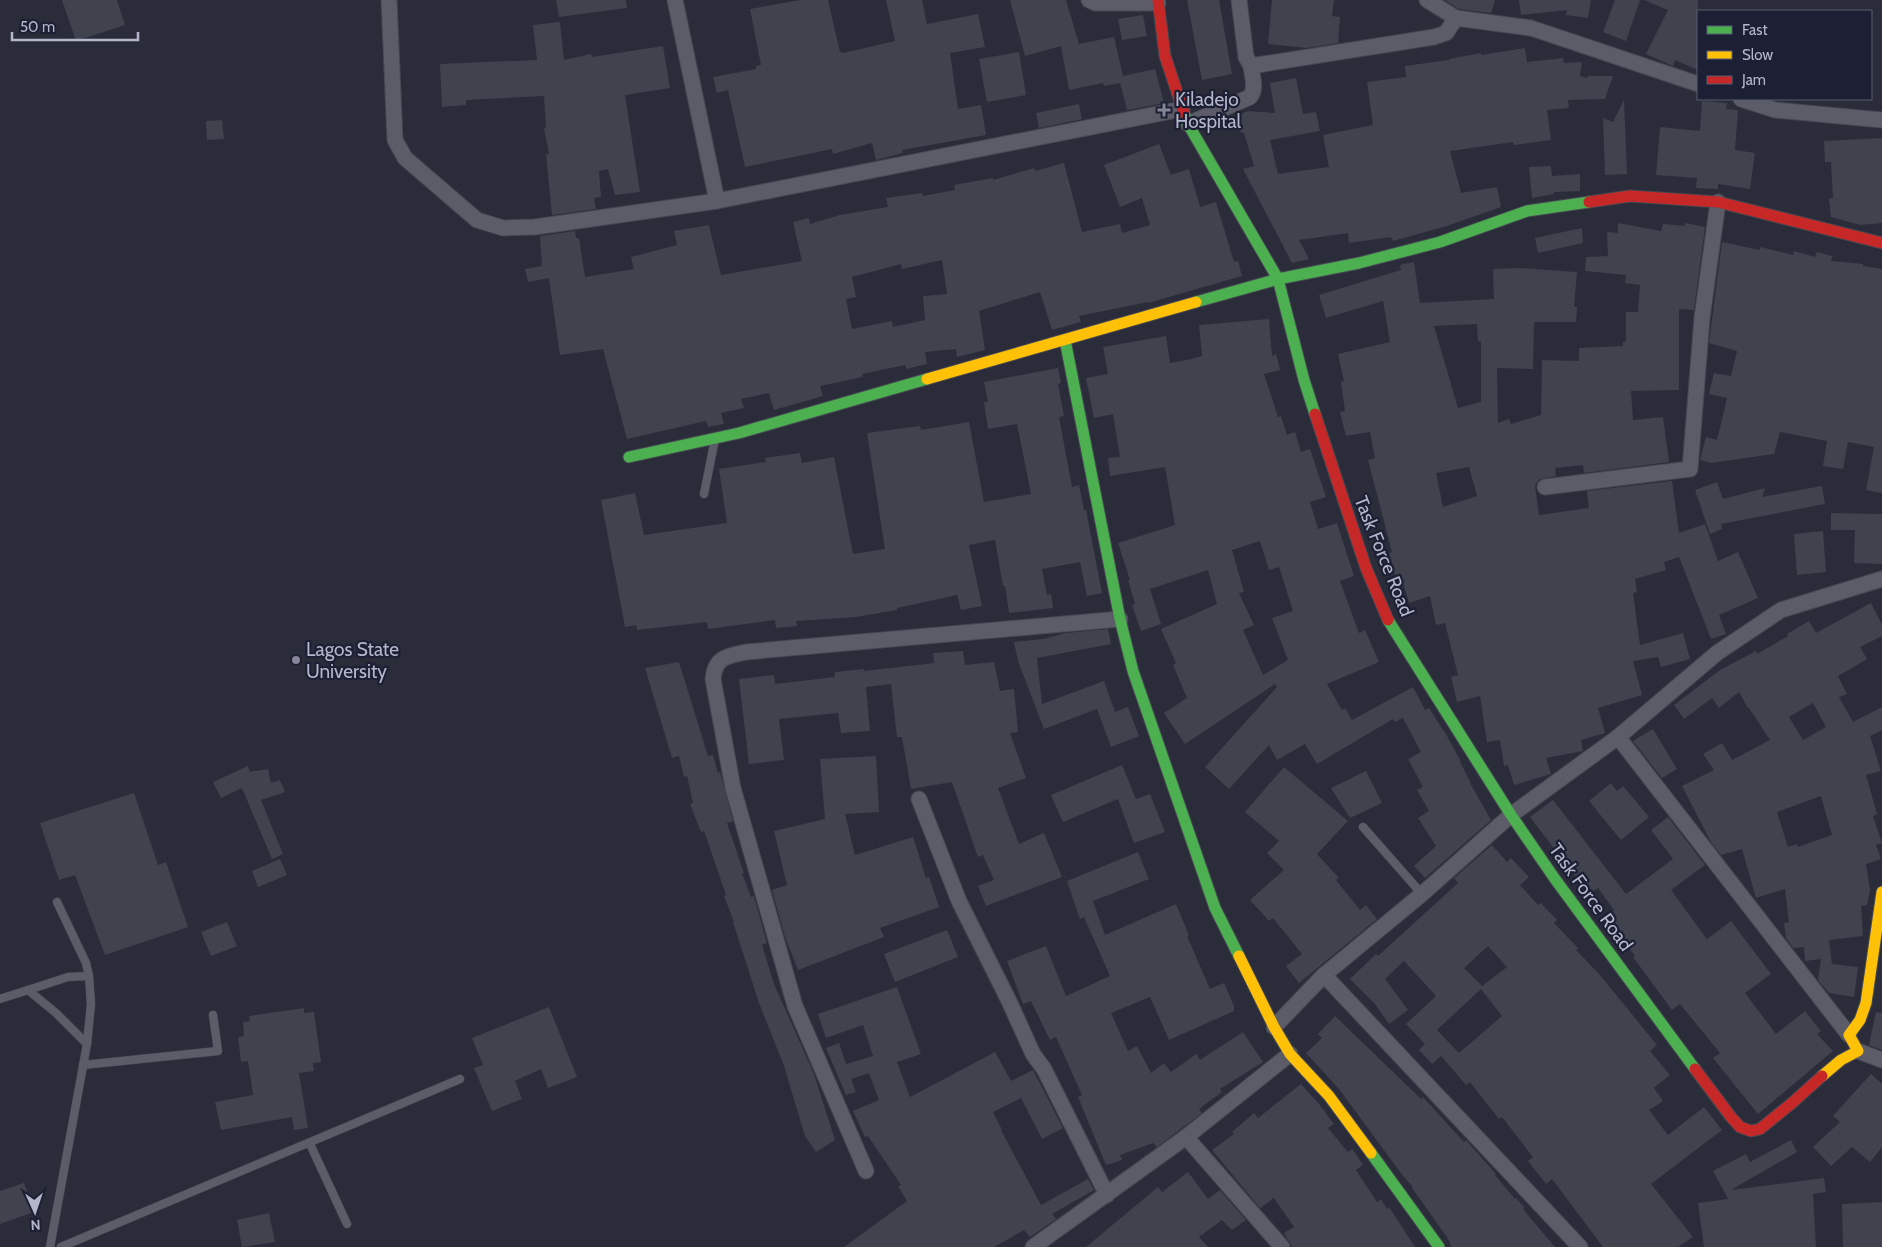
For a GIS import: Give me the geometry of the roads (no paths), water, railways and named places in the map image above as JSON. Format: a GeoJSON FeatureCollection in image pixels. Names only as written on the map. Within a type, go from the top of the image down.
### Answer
{"type":"FeatureCollection","features":[{"type":"Feature","properties":{"kind":"street"},"geometry":{"type":"LineString","coordinates":[[389,0],[395,140],[405,158],[478,220],[503,228],[535,227],[717,201],[1182,109]]}},
{"type":"Feature","properties":{"kind":"street"},"geometry":{"type":"LineString","coordinates":[[675,0],[717,201]]}},
{"type":"Feature","properties":{"kind":"street"},"geometry":{"type":"LineString","coordinates":[[1089,0],[1095,3],[1158,2]]}},
{"type":"Feature","properties":{"kind":"street"},"geometry":{"type":"LineString","coordinates":[[1188,124],[1253,94],[1254,88],[1250,66],[1246,57],[1239,0]]}},
{"type":"Feature","properties":{"kind":"street"},"geometry":{"type":"LineString","coordinates":[[1427,0],[1456,18],[1531,28],[1697,84]]}},
{"type":"Feature","properties":{"kind":"street","name":"Task Force Road"},"geometry":{"type":"LineString","coordinates":[[1158,2],[1165,56],[1188,124],[1278,279],[1304,380],[1350,524],[1386,616],[1511,815],[1555,879],[1731,1118],[1742,1129],[1754,1131],[1760,1128],[1834,1066],[1858,1051]]}},
{"type":"Feature","properties":{"kind":"street"},"geometry":{"type":"LineString","coordinates":[[1250,66],[1434,37],[1446,33],[1456,18]]}},
{"type":"Feature","properties":{"kind":"street"},"geometry":{"type":"LineString","coordinates":[[1744,100],[1775,110],[1882,120]]}},
{"type":"Feature","properties":{"kind":"street"},"geometry":{"type":"LineString","coordinates":[[629,457],[739,433],[1278,279],[1359,263],[1440,242],[1527,212],[1630,196],[1718,202],[1882,243]]}},
{"type":"Feature","properties":{"kind":"street"},"geometry":{"type":"LineString","coordinates":[[1545,487],[1690,469],[1702,318],[1718,202]]}},
{"type":"Feature","properties":{"kind":"street"},"geometry":{"type":"LineString","coordinates":[[1065,340],[1120,619],[1133,672],[1214,908],[1274,1027],[1290,1054],[1329,1096],[1439,1247]]}},
{"type":"Feature","properties":{"kind":"street"},"geometry":{"type":"LineString","coordinates":[[1274,1027],[1324,975],[1422,894],[1511,815],[1618,736],[1717,653],[1781,610],[1882,580]]}},
{"type":"Feature","properties":{"kind":"street"},"geometry":{"type":"LineString","coordinates":[[866,1171],[795,1006],[733,788],[713,679],[714,669],[719,660],[746,652],[801,649],[1120,619]]}},
{"type":"Feature","properties":{"kind":"street"},"geometry":{"type":"LineString","coordinates":[[1618,736],[1849,1035],[1858,1051],[1882,1060]]}},
{"type":"Feature","properties":{"kind":"street"},"geometry":{"type":"LineString","coordinates":[[919,798],[959,901],[1010,1001],[1033,1054],[1044,1069],[1107,1195]]}},
{"type":"Feature","properties":{"kind":"street"},"geometry":{"type":"LineString","coordinates":[[1849,1035],[1860,1020],[1877,964],[1882,892]]}},
{"type":"Feature","properties":{"kind":"street"},"geometry":{"type":"LineString","coordinates":[[1324,975],[1580,1247]]}},
{"type":"Feature","properties":{"kind":"street"},"geometry":{"type":"LineString","coordinates":[[1033,1247],[1186,1137],[1290,1054]]}},
{"type":"Feature","properties":{"kind":"street"},"geometry":{"type":"LineString","coordinates":[[1186,1137],[1282,1247]]}},
{"type":"Feature","properties":{"kind":"lane"},"geometry":{"type":"LineString","coordinates":[[704,494],[715,437]]}},
{"type":"Feature","properties":{"kind":"lane"},"geometry":{"type":"LineString","coordinates":[[1363,828],[1422,894]]}},
{"type":"Feature","properties":{"kind":"lane"},"geometry":{"type":"LineString","coordinates":[[50,1247],[87,1044],[91,1004],[86,962],[57,902]]}},
{"type":"Feature","properties":{"kind":"lane"},"geometry":{"type":"LineString","coordinates":[[0,999],[68,977],[89,976]]}},
{"type":"Feature","properties":{"kind":"lane"},"geometry":{"type":"LineString","coordinates":[[28,990],[56,1013],[87,1044]]}},
{"type":"Feature","properties":{"kind":"lane"},"geometry":{"type":"LineString","coordinates":[[83,1065],[218,1051],[213,1015]]}},
{"type":"Feature","properties":{"kind":"lane"},"geometry":{"type":"LineString","coordinates":[[62,1247],[310,1144],[460,1079]]}},
{"type":"Feature","properties":{"kind":"lane"},"geometry":{"type":"LineString","coordinates":[[310,1144],[347,1224]]}},
{"type":"Feature","properties":{"kind":"place","name":"Kiladejo Hospital"},"geometry":{"type":"Point","coordinates":[1164,110]}},
{"type":"Feature","properties":{"kind":"place","name":"Lagos State University"},"geometry":{"type":"Point","coordinates":[296,660]}}]}
